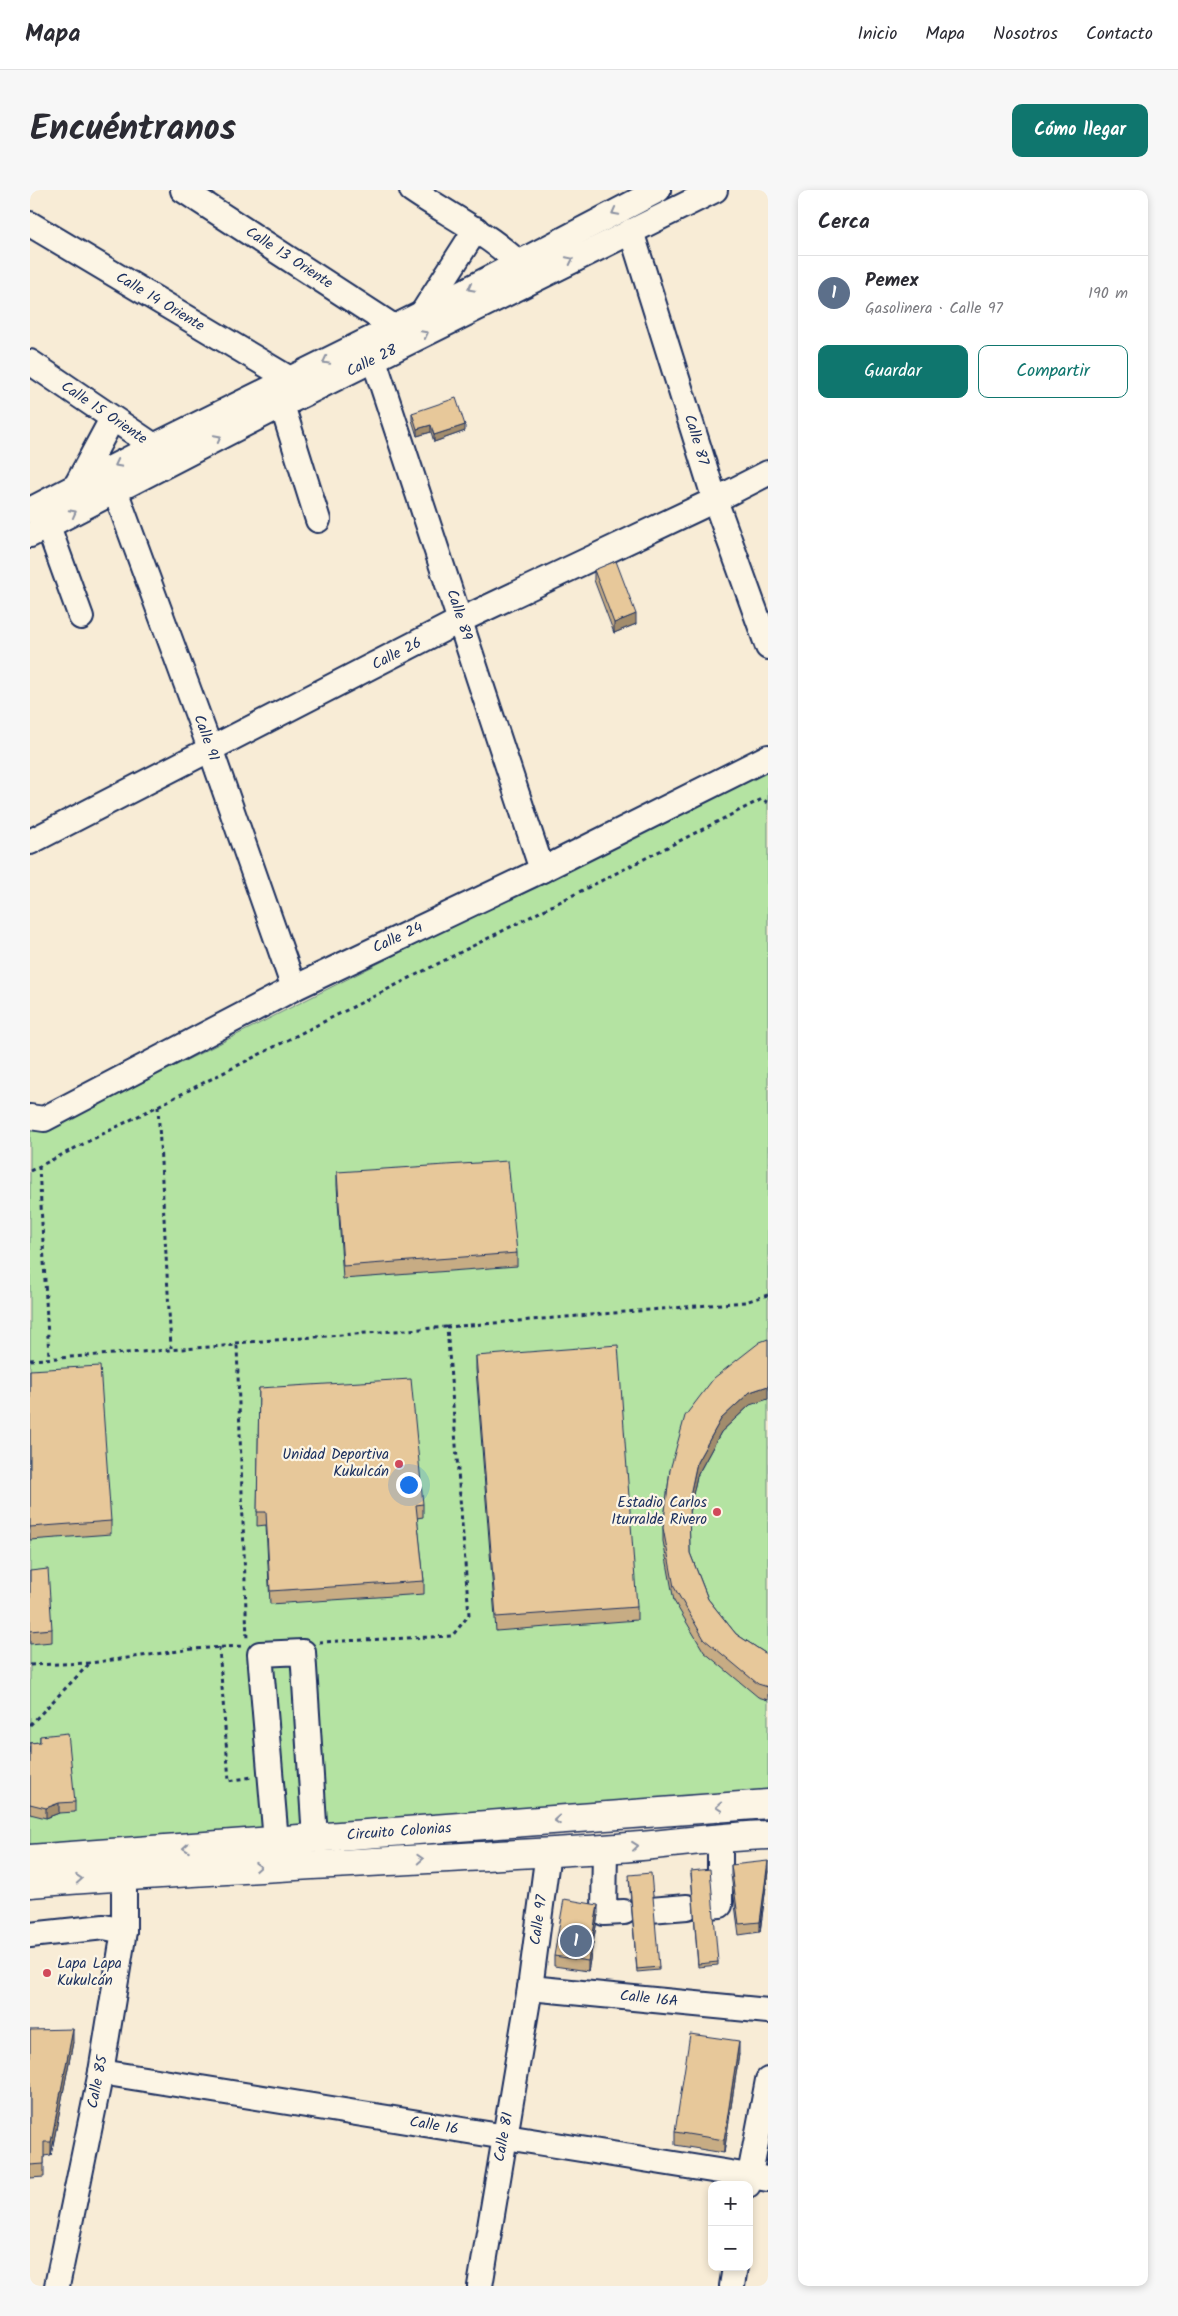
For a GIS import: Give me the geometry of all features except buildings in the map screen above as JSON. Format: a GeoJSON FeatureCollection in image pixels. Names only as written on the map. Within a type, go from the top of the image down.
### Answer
{"type":"FeatureCollection","features":[{"type":"Feature","properties":{"kind":"main road","name":"Circuito Colonias"},"geometry":{"type":"LineString","coordinates":[[30,1883],[124,1875],[216,1858],[276,1841],[768,1804]]}},
{"type":"Feature","properties":{"kind":"main road","name":"Circuito Colonias"},"geometry":{"type":"LineString","coordinates":[[30,1859],[216,1858],[548,1852],[605,1849],[720,1837],[768,1835]]}},
{"type":"Feature","properties":{"kind":"street","name":"Calle 13 Oriente"},"geometry":{"type":"LineString","coordinates":[[183,190],[394,327]]}},
{"type":"Feature","properties":{"kind":"street","name":"Calle 28"},"geometry":{"type":"LineString","coordinates":[[35,517],[115,490],[374,360],[657,190]]}},
{"type":"Feature","properties":{"kind":"street","name":"Calle 28"},"geometry":{"type":"LineString","coordinates":[[35,517],[76,486],[423,313],[526,270],[630,231],[715,190]]}},
{"type":"Feature","properties":{"kind":"street"},"geometry":{"type":"LineString","coordinates":[[424,193],[476,229],[526,270]]}},
{"type":"Feature","properties":{"kind":"street"},"geometry":{"type":"LineString","coordinates":[[423,313],[476,229]]}},
{"type":"Feature","properties":{"kind":"street","name":"Calle 14 Oriente"},"geometry":{"type":"LineString","coordinates":[[32,231],[290,379]]}},
{"type":"Feature","properties":{"kind":"street","name":"Calle 87"},"geometry":{"type":"LineString","coordinates":[[630,231],[715,500],[768,647]]}},
{"type":"Feature","properties":{"kind":"street","name":"Calle 89"},"geometry":{"type":"LineString","coordinates":[[374,360],[542,870]]}},
{"type":"Feature","properties":{"kind":"street","name":"Calle 15 Oriente"},"geometry":{"type":"LineString","coordinates":[[30,362],[154,446]]}},
{"type":"Feature","properties":{"kind":"street"},"geometry":{"type":"LineString","coordinates":[[282,405],[318,520]]}},
{"type":"Feature","properties":{"kind":"street"},"geometry":{"type":"LineString","coordinates":[[76,486],[112,419]]}},
{"type":"Feature","properties":{"kind":"street","name":"Calle 26"},"geometry":{"type":"LineString","coordinates":[[30,842],[461,620],[768,473]]}},
{"type":"Feature","properties":{"kind":"street","name":"Calle 91"},"geometry":{"type":"LineString","coordinates":[[115,490],[211,750],[294,988]]}},
{"type":"Feature","properties":{"kind":"street"},"geometry":{"type":"LineString","coordinates":[[35,517],[81,617]]}},
{"type":"Feature","properties":{"kind":"street","name":"Calle 24"},"geometry":{"type":"LineString","coordinates":[[30,1117],[44,1120],[294,988],[542,870],[768,758]]}},
{"type":"Feature","properties":{"kind":"street"},"geometry":{"type":"LineString","coordinates":[[276,1841],[260,1654],[303,1652],[315,1838]]}},
{"type":"Feature","properties":{"kind":"street"},"geometry":{"type":"LineString","coordinates":[[650,1910],[720,1905],[720,1837]]}},
{"type":"Feature","properties":{"kind":"street"},"geometry":{"type":"LineString","coordinates":[[605,1849],[604,1913],[624,1912]]}},
{"type":"Feature","properties":{"kind":"street","name":"Calle 97"},"geometry":{"type":"LineString","coordinates":[[530,1988],[548,1852]]}},
{"type":"Feature","properties":{"kind":"street","name":"Calle 85"},"geometry":{"type":"LineString","coordinates":[[57,2286],[101,2072],[124,1931],[124,1875]]}},
{"type":"Feature","properties":{"kind":"street"},"geometry":{"type":"LineString","coordinates":[[30,1935],[104,1927],[124,1931]]}},
{"type":"Feature","properties":{"kind":"street","name":"Calle 16A"},"geometry":{"type":"LineString","coordinates":[[530,1988],[768,2011]]}},
{"type":"Feature","properties":{"kind":"street","name":"Calle 81"},"geometry":{"type":"LineString","coordinates":[[480,2286],[530,1988]]}},
{"type":"Feature","properties":{"kind":"street","name":"Calle 16"},"geometry":{"type":"LineString","coordinates":[[101,2072],[504,2137],[755,2180]]}},
{"type":"Feature","properties":{"kind":"street"},"geometry":{"type":"LineString","coordinates":[[755,2180],[768,2080]]}},
{"type":"Feature","properties":{"kind":"street"},"geometry":{"type":"LineString","coordinates":[[732,2286],[734,2271]]}},
{"type":"Feature","properties":{"kind":"path"},"geometry":{"type":"LineString","coordinates":[[30,1171],[762,798],[768,803]]}},
{"type":"Feature","properties":{"kind":"path"},"geometry":{"type":"LineString","coordinates":[[158,1106],[170,1348]]}},
{"type":"Feature","properties":{"kind":"path"},"geometry":{"type":"LineString","coordinates":[[39,1166],[49,1357]]}},
{"type":"Feature","properties":{"kind":"path"},"geometry":{"type":"LineString","coordinates":[[30,1359],[745,1302],[768,1294]]}},
{"type":"Feature","properties":{"kind":"path"},"geometry":{"type":"LineString","coordinates":[[316,1643],[452,1636],[469,1615],[447,1327]]}},
{"type":"Feature","properties":{"kind":"path"},"geometry":{"type":"LineString","coordinates":[[30,1359],[237,1345],[247,1646],[219,1647],[90,1663],[30,1665]]}},
{"type":"Feature","properties":{"kind":"path"},"geometry":{"type":"LineString","coordinates":[[219,1647],[229,1782],[270,1774]]}},
{"type":"Feature","properties":{"kind":"path"},"geometry":{"type":"LineString","coordinates":[[30,1726],[90,1663]]}},
{"type":"Feature","properties":{"kind":"green space","name":"Unidad Deportiva Kukulcán"},"geometry":{"type":"Polygon","coordinates":[[[768,767],[768,1798],[30,1854],[30,1123],[48,1130],[768,767]]]}},
{"type":"Feature","properties":{"kind":"place","name":"Unidad Deportiva Kukulcán"},"geometry":{"type":"Point","coordinates":[399,1464]}},
{"type":"Feature","properties":{"kind":"place","name":"Estadio Carlos Iturralde Rivero"},"geometry":{"type":"Point","coordinates":[717,1512]}},
{"type":"Feature","properties":{"kind":"place","name":"Pemex"},"geometry":{"type":"Point","coordinates":[576,1941]}},
{"type":"Feature","properties":{"kind":"place","name":"Lapa Lapa Kukulcán"},"geometry":{"type":"Point","coordinates":[47,1973]}}]}
